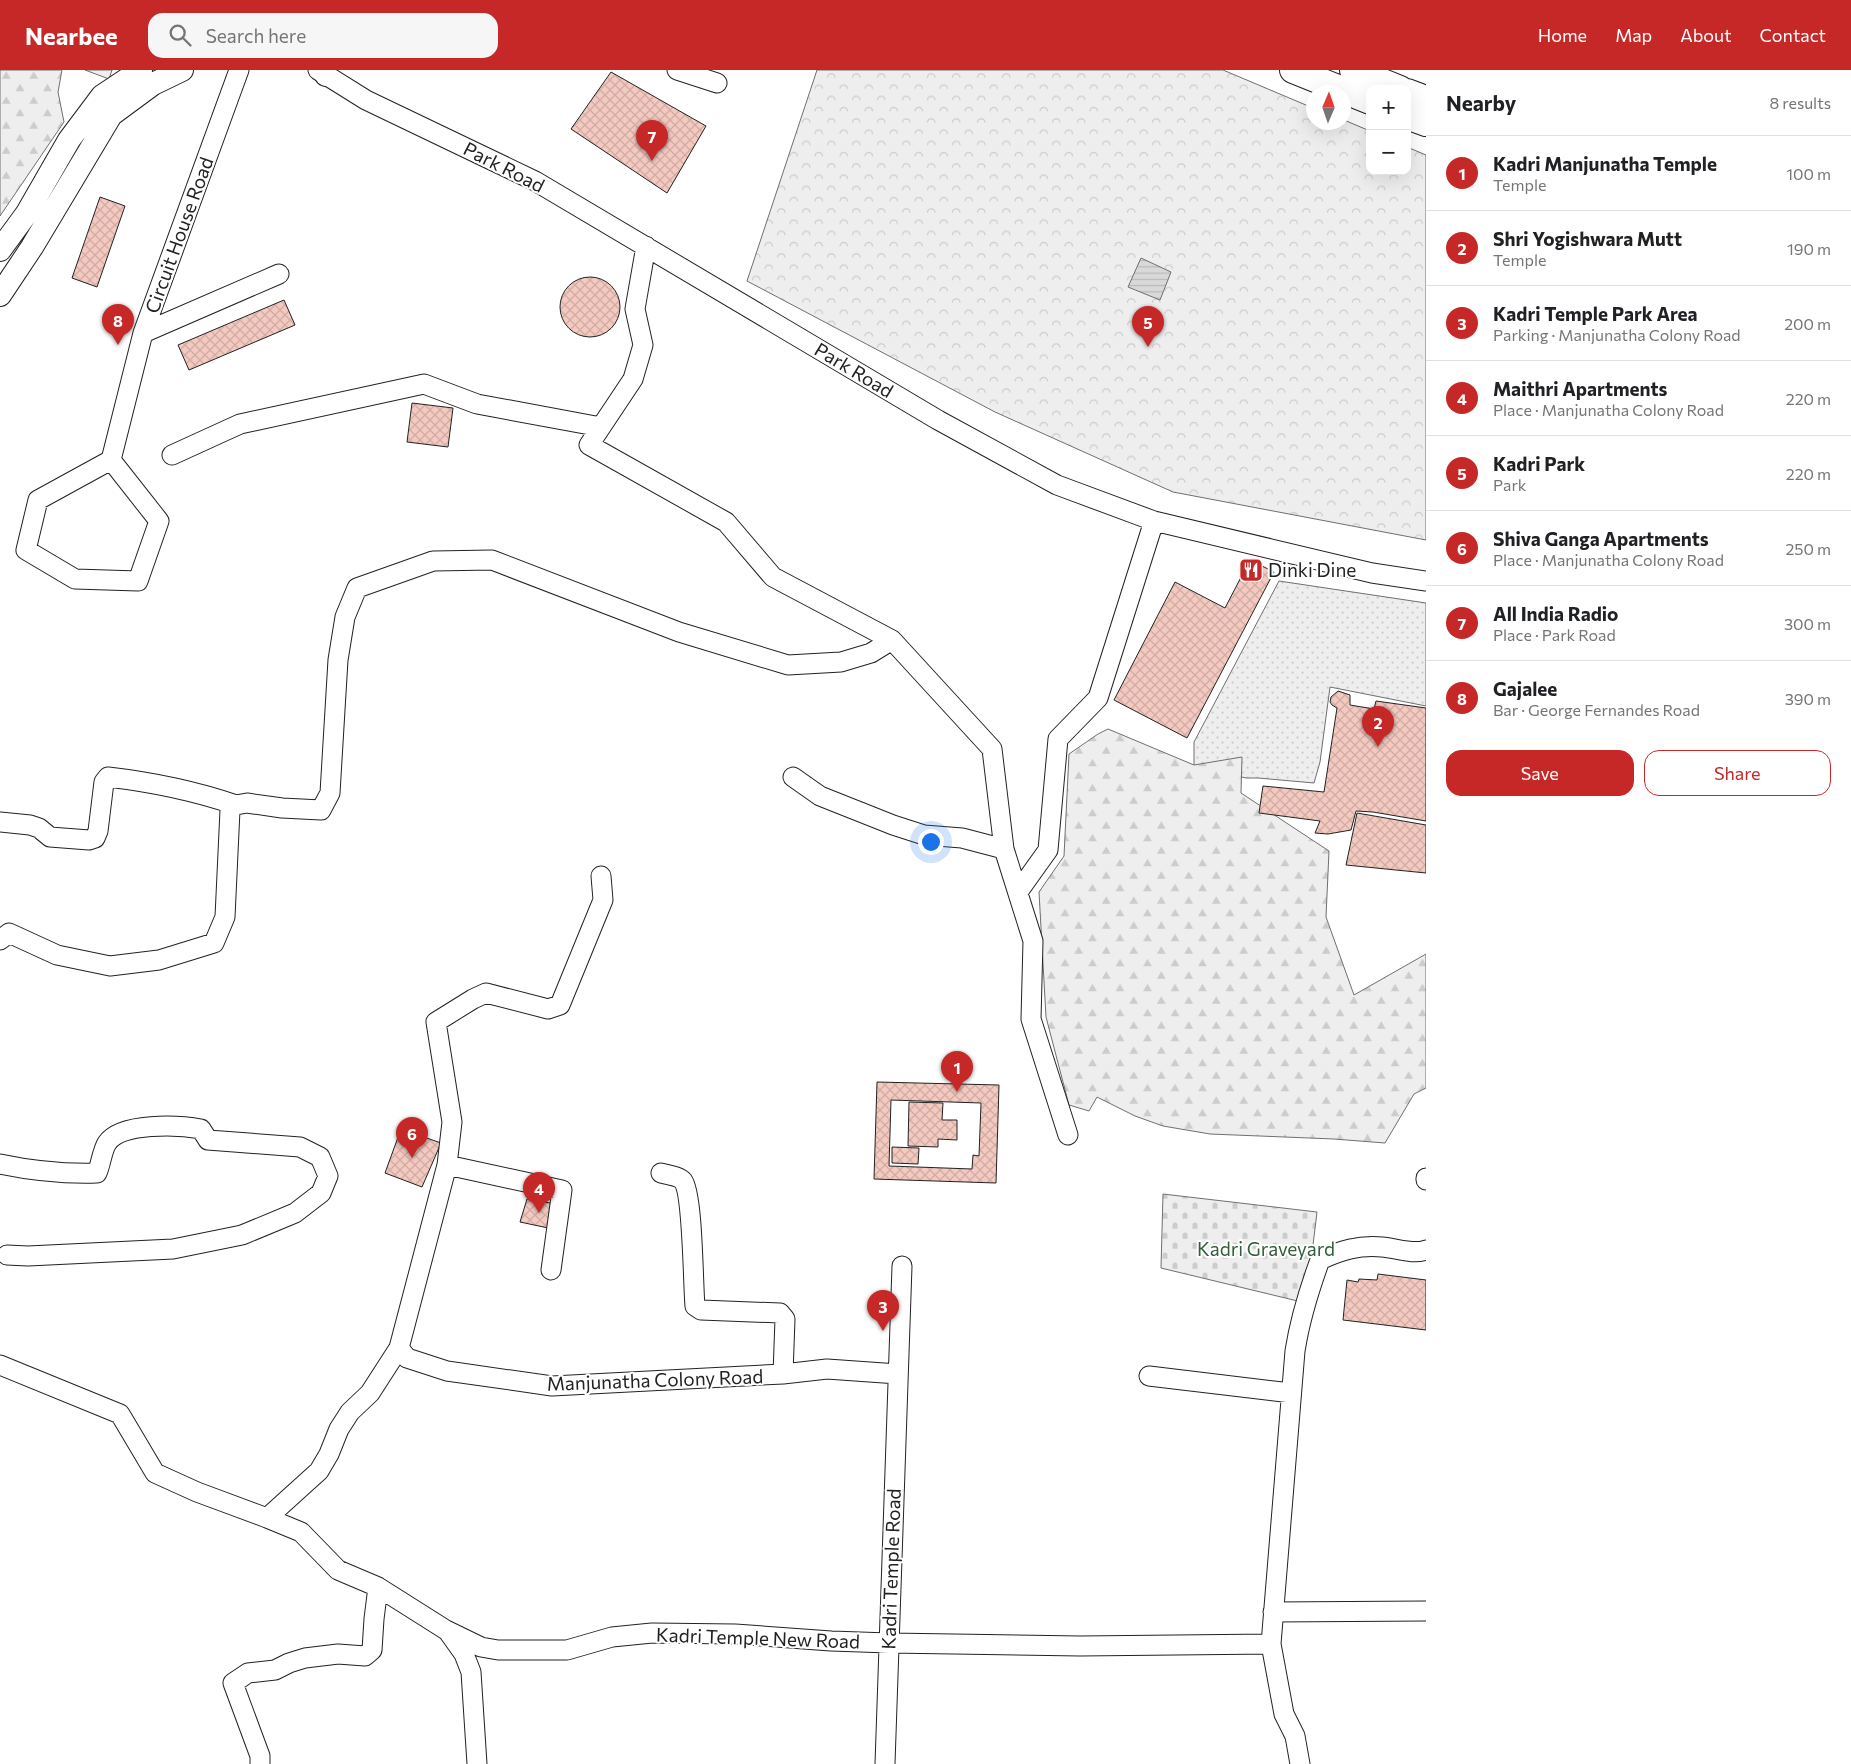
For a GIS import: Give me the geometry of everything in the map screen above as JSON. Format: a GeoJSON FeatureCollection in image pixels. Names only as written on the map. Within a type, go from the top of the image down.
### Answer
{"type":"FeatureCollection","features":[{"type":"Feature","properties":{"kind":"highway"},"geometry":{"type":"LineString","coordinates":[[1293,70],[1366,99]]}},
{"type":"Feature","properties":{"kind":"highway"},"geometry":{"type":"LineString","coordinates":[[1353,70],[1390,85]]}},
{"type":"Feature","properties":{"kind":"highway"},"geometry":{"type":"LineString","coordinates":[[1411,93],[1426,99]]}},
{"type":"Feature","properties":{"kind":"highway"},"geometry":{"type":"LineString","coordinates":[[1411,117],[1426,123]]}},
{"type":"Feature","properties":{"kind":"main road"},"geometry":{"type":"LineString","coordinates":[[0,250],[27,213],[69,140],[102,96],[142,70]]}},
{"type":"Feature","properties":{"kind":"main road"},"geometry":{"type":"LineString","coordinates":[[0,294],[32,247],[111,115],[153,84],[182,70]]}},
{"type":"Feature","properties":{"kind":"street","name":"Circuit House Road"},"geometry":{"type":"LineString","coordinates":[[110,460],[143,333],[239,70]]}},
{"type":"Feature","properties":{"kind":"street"},"geometry":{"type":"LineString","coordinates":[[677,70],[717,83]]}},
{"type":"Feature","properties":{"kind":"street","name":"Park Road"},"geometry":{"type":"LineString","coordinates":[[323,72],[366,100],[535,181],[938,420],[1058,485],[1154,521],[1372,573],[1426,581]]}},
{"type":"Feature","properties":{"kind":"street"},"geometry":{"type":"LineString","coordinates":[[646,246],[635,309],[643,345],[633,380],[590,445],[726,522],[773,577],[892,640],[992,749],[1004,849],[1033,941],[1031,1018],[1068,1135]]}},
{"type":"Feature","properties":{"kind":"street"},"geometry":{"type":"LineString","coordinates":[[143,333],[279,274]]}},
{"type":"Feature","properties":{"kind":"street"},"geometry":{"type":"LineString","coordinates":[[172,455],[240,424],[424,384],[477,404],[601,427]]}},
{"type":"Feature","properties":{"kind":"street"},"geometry":{"type":"LineString","coordinates":[[110,460],[159,521],[138,581],[75,579],[26,550],[38,500],[110,460]]}},
{"type":"Feature","properties":{"kind":"street"},"geometry":{"type":"LineString","coordinates":[[1018,892],[1048,850],[1058,739],[1098,698],[1154,521]]}},
{"type":"Feature","properties":{"kind":"street"},"geometry":{"type":"LineString","coordinates":[[0,822],[30,825],[39,828],[50,837],[89,840],[95,838],[98,831],[104,782],[108,778],[137,780],[184,790],[236,805],[247,804],[321,810],[330,793],[338,660],[345,617],[357,588],[433,561],[492,560],[679,632],[788,665],[841,662],[871,654],[892,640]]}},
{"type":"Feature","properties":{"kind":"street"},"geometry":{"type":"LineString","coordinates":[[794,777],[820,796],[893,825],[924,835],[962,838],[1004,849]]}},
{"type":"Feature","properties":{"kind":"street"},"geometry":{"type":"LineString","coordinates":[[0,940],[8,934],[57,955],[110,966],[159,960],[214,942],[225,917],[230,810],[236,805]]}},
{"type":"Feature","properties":{"kind":"street"},"geometry":{"type":"LineString","coordinates":[[267,1518],[319,1471],[329,1454],[339,1429],[350,1412],[370,1393],[399,1348],[447,1165],[452,1122],[436,1022],[486,993],[548,1009],[560,1005],[603,900],[602,876]]}},
{"type":"Feature","properties":{"kind":"street"},"geometry":{"type":"LineString","coordinates":[[0,1164],[62,1174],[97,1173],[107,1144],[116,1135],[135,1129],[183,1126],[201,1129],[208,1140],[300,1147],[320,1158],[328,1176],[321,1193],[296,1213],[242,1235],[173,1249],[28,1256],[7,1255]]}},
{"type":"Feature","properties":{"kind":"street"},"geometry":{"type":"LineString","coordinates":[[447,1165],[562,1190],[551,1270]]}},
{"type":"Feature","properties":{"kind":"street"},"geometry":{"type":"LineString","coordinates":[[661,1173],[679,1178],[683,1181],[685,1187],[690,1214],[694,1306],[701,1310],[780,1313],[785,1319],[783,1374]]}},
{"type":"Feature","properties":{"kind":"street"},"geometry":{"type":"LineString","coordinates":[[1300,1764],[1295,1736],[1284,1714],[1270,1644],[1291,1393],[1299,1324],[1320,1260],[1339,1251],[1356,1247],[1382,1247],[1413,1251],[1426,1250]]}},
{"type":"Feature","properties":{"kind":"street","name":"Kadri Temple Road"},"geometry":{"type":"LineString","coordinates":[[885,1764],[902,1266]]}},
{"type":"Feature","properties":{"kind":"street","name":"Manjunatha Colony Road"},"geometry":{"type":"LineString","coordinates":[[399,1348],[407,1358],[447,1371],[552,1386],[783,1374],[827,1369],[898,1374]]}},
{"type":"Feature","properties":{"kind":"street","name":"Kadri Temple New Road"},"geometry":{"type":"LineString","coordinates":[[0,1365],[120,1414],[155,1473],[197,1492],[301,1532],[338,1570],[378,1587],[446,1630],[481,1648],[498,1650],[567,1650],[612,1637],[652,1633],[735,1634],[889,1643],[1080,1646],[1270,1644]]}},
{"type":"Feature","properties":{"kind":"street"},"geometry":{"type":"LineString","coordinates":[[1149,1376],[1291,1393]]}},
{"type":"Feature","properties":{"kind":"street"},"geometry":{"type":"LineString","coordinates":[[260,1764],[260,1756],[233,1683],[248,1673],[275,1670],[289,1663],[318,1656],[338,1654],[365,1656],[372,1650],[378,1587]]}},
{"type":"Feature","properties":{"kind":"street"},"geometry":{"type":"LineString","coordinates":[[1273,1612],[1426,1611]]}},
{"type":"Feature","properties":{"kind":"street"},"geometry":{"type":"LineString","coordinates":[[446,1630],[464,1654],[471,1672],[476,1764]]}},
{"type":"Feature","properties":{"kind":"green space"},"geometry":{"type":"Polygon","coordinates":[[[0,70],[62,70],[58,92],[64,122],[0,216],[0,70]]]}},
{"type":"Feature","properties":{"kind":"green space"},"geometry":{"type":"Polygon","coordinates":[[[85,70],[112,70],[109,79],[85,70]]]}},
{"type":"Feature","properties":{"kind":"green space"},"geometry":{"type":"Polygon","coordinates":[[[817,70],[1223,70],[1306,105],[1306,130],[1351,130],[1351,123],[1366,129],[1366,175],[1411,175],[1411,149],[1426,155],[1426,540],[1173,492],[995,412],[747,281],[817,70]]]}},
{"type":"Feature","properties":{"kind":"green space"},"geometry":{"type":"Polygon","coordinates":[[[1279,581],[1426,603],[1426,706],[1330,687],[1320,762],[1314,783],[1246,778],[1194,766],[1194,742],[1279,581]]]}},
{"type":"Feature","properties":{"kind":"green space"},"geometry":{"type":"Polygon","coordinates":[[[1108,729],[1194,765],[1242,757],[1241,793],[1329,851],[1326,917],[1354,995],[1426,954],[1426,1088],[1414,1094],[1385,1143],[1210,1134],[1163,1126],[1135,1116],[1097,1097],[1089,1111],[1069,1105],[1046,1017],[1039,892],[1064,856],[1069,754],[1108,729]]]}},
{"type":"Feature","properties":{"kind":"green space","name":"Kadri Graveyard"},"geometry":{"type":"Polygon","coordinates":[[[1163,1194],[1317,1212],[1306,1303],[1161,1268],[1163,1194]]]}},
{"type":"Feature","properties":{"kind":"shaded area"},"geometry":{"type":"Polygon","coordinates":[[[1141,258],[1171,272],[1160,300],[1128,287],[1141,258]]]}},
{"type":"Feature","properties":{"kind":"building"},"geometry":{"type":"Polygon","coordinates":[[[611,72],[706,126],[667,193],[571,129],[611,72]]]}},
{"type":"Feature","properties":{"kind":"building"},"geometry":{"type":"Polygon","coordinates":[[[100,197],[125,206],[97,287],[72,278],[100,197]]]}},
{"type":"Feature","properties":{"kind":"building"},"geometry":{"type":"Polygon","coordinates":[[[590,277],[607,282],[615,290],[620,307],[615,324],[607,332],[590,337],[573,332],[565,324],[560,307],[565,290],[573,282],[590,277]]]}},
{"type":"Feature","properties":{"kind":"building"},"geometry":{"type":"Polygon","coordinates":[[[284,300],[295,325],[189,370],[178,345],[284,300]]]}},
{"type":"Feature","properties":{"kind":"building"},"geometry":{"type":"Polygon","coordinates":[[[412,403],[453,408],[448,447],[407,442],[412,403]]]}},
{"type":"Feature","properties":{"kind":"building"},"geometry":{"type":"Polygon","coordinates":[[[1250,560],[1274,572],[1187,738],[1114,700],[1175,582],[1225,608],[1250,560]]]}},
{"type":"Feature","properties":{"kind":"building"},"geometry":{"type":"Polygon","coordinates":[[[1338,691],[1350,695],[1350,705],[1374,709],[1376,701],[1426,708],[1426,821],[1356,811],[1351,830],[1328,834],[1315,833],[1320,821],[1259,813],[1263,786],[1324,792],[1337,708],[1330,702],[1331,697],[1338,691]]]}},
{"type":"Feature","properties":{"kind":"building"},"geometry":{"type":"Polygon","coordinates":[[[1357,813],[1426,825],[1426,873],[1346,865],[1357,813]]]}},
{"type":"Feature","properties":{"kind":"building"},"geometry":{"type":"Polygon","coordinates":[[[877,1082],[999,1085],[996,1183],[874,1179],[877,1082]],[[891,1100],[889,1166],[972,1169],[973,1155],[979,1156],[981,1103],[891,1100]]]}},
{"type":"Feature","properties":{"kind":"building"},"geometry":{"type":"Polygon","coordinates":[[[909,1102],[943,1103],[942,1120],[957,1120],[957,1140],[938,1139],[938,1147],[908,1146],[909,1102]]]}},
{"type":"Feature","properties":{"kind":"building"},"geometry":{"type":"Polygon","coordinates":[[[401,1129],[441,1143],[422,1187],[385,1173],[401,1129]]]}},
{"type":"Feature","properties":{"kind":"building"},"geometry":{"type":"Polygon","coordinates":[[[892,1147],[919,1148],[918,1164],[892,1163],[892,1147]]]}},
{"type":"Feature","properties":{"kind":"building"},"geometry":{"type":"Polygon","coordinates":[[[527,1199],[556,1204],[553,1229],[520,1222],[527,1199]]]}},
{"type":"Feature","properties":{"kind":"building"},"geometry":{"type":"Polygon","coordinates":[[[1378,1274],[1426,1280],[1426,1330],[1343,1320],[1347,1280],[1358,1282],[1359,1279],[1377,1280],[1378,1274]]]}},
{"type":"Feature","properties":{"kind":"place","name":"All India Radio"},"geometry":{"type":"Point","coordinates":[652,161]}},
{"type":"Feature","properties":{"kind":"place","name":"Gajalee"},"geometry":{"type":"Point","coordinates":[118,345]}},
{"type":"Feature","properties":{"kind":"place","name":"Kadri Park"},"geometry":{"type":"Point","coordinates":[1148,347]}},
{"type":"Feature","properties":{"kind":"place","name":"Dinki Dine"},"geometry":{"type":"Point","coordinates":[1251,570]}},
{"type":"Feature","properties":{"kind":"place","name":"Shri Yogishwara Mutt"},"geometry":{"type":"Point","coordinates":[1378,747]}},
{"type":"Feature","properties":{"kind":"place","name":"Kadri Manjunatha Temple"},"geometry":{"type":"Point","coordinates":[957,1092]}},
{"type":"Feature","properties":{"kind":"place","name":"Shiva Ganga Apartments"},"geometry":{"type":"Point","coordinates":[412,1158]}},
{"type":"Feature","properties":{"kind":"place","name":"Maithri Apartments"},"geometry":{"type":"Point","coordinates":[539,1213]}},
{"type":"Feature","properties":{"kind":"place","name":"Kadri Temple Park Area"},"geometry":{"type":"Point","coordinates":[883,1331]}}]}
